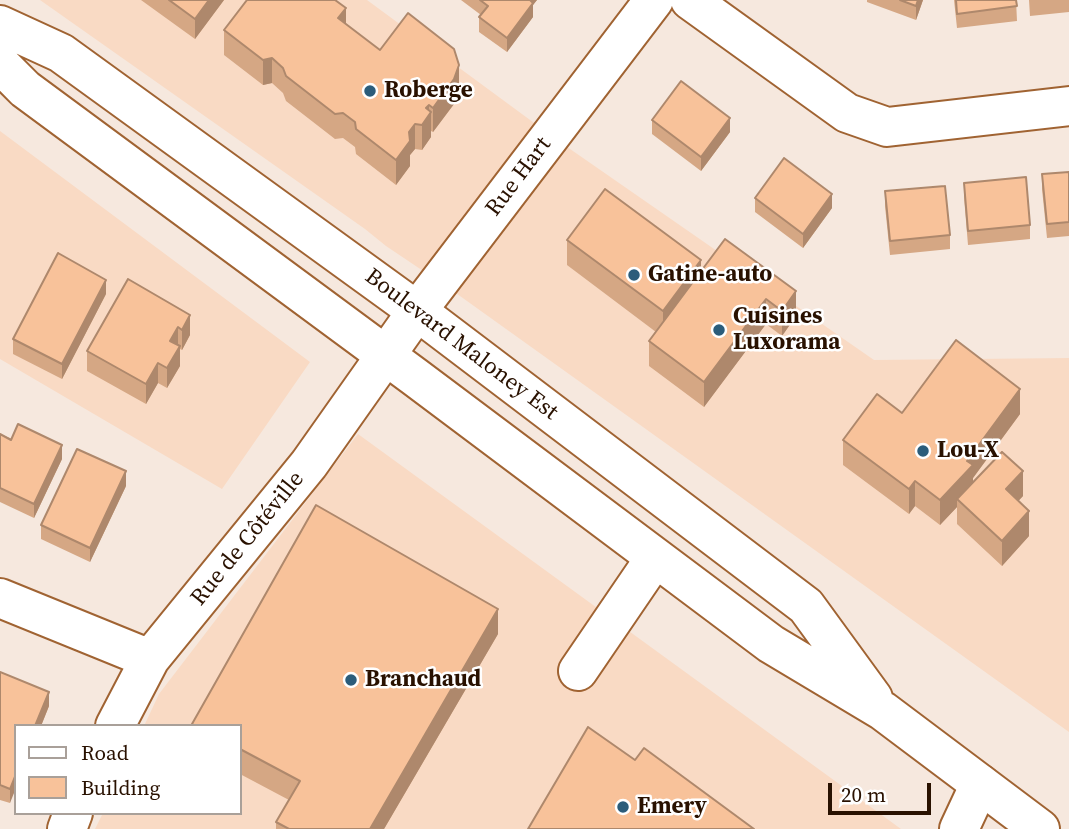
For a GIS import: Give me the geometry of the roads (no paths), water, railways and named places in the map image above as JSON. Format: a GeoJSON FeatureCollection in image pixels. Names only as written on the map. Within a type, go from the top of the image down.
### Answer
{"type":"FeatureCollection","features":[{"type":"Feature","properties":{"kind":"main road","name":"Rue Hart"},"geometry":{"type":"LineString","coordinates":[[384,355],[654,0]]}},
{"type":"Feature","properties":{"kind":"main road"},"geometry":{"type":"LineString","coordinates":[[690,0],[847,113],[887,127],[1069,106]]}},
{"type":"Feature","properties":{"kind":"main road","name":"Boulevard Maloney Est"},"geometry":{"type":"LineString","coordinates":[[0,25],[61,53],[417,311],[806,606],[883,711]]}},
{"type":"Feature","properties":{"kind":"main road","name":"Boulevard Maloney Est"},"geometry":{"type":"LineString","coordinates":[[0,64],[25,89],[771,645],[883,711],[1040,829]]}},
{"type":"Feature","properties":{"kind":"main road","name":"Rue de Côtéville"},"geometry":{"type":"LineString","coordinates":[[116,724],[150,659],[309,464],[384,355]]}},
{"type":"Feature","properties":{"kind":"main road"},"geometry":{"type":"LineString","coordinates":[[578,671],[655,558]]}},
{"type":"Feature","properties":{"kind":"main road"},"geometry":{"type":"LineString","coordinates":[[0,598],[150,659]]}},
{"type":"Feature","properties":{"kind":"main road"},"geometry":{"type":"LineString","coordinates":[[959,829],[980,784]]}},
{"type":"Feature","properties":{"kind":"place","name":"Roberge"},"geometry":{"type":"Point","coordinates":[370,91]}},
{"type":"Feature","properties":{"kind":"place","name":"Gatine-auto"},"geometry":{"type":"Point","coordinates":[634,275]}},
{"type":"Feature","properties":{"kind":"place","name":"Cuisines Luxorama"},"geometry":{"type":"Point","coordinates":[719,330]}},
{"type":"Feature","properties":{"kind":"place","name":"Lou-X"},"geometry":{"type":"Point","coordinates":[923,451]}},
{"type":"Feature","properties":{"kind":"place","name":"Branchaud"},"geometry":{"type":"Point","coordinates":[351,680]}},
{"type":"Feature","properties":{"kind":"place","name":"Emery"},"geometry":{"type":"Point","coordinates":[623,807]}}]}
